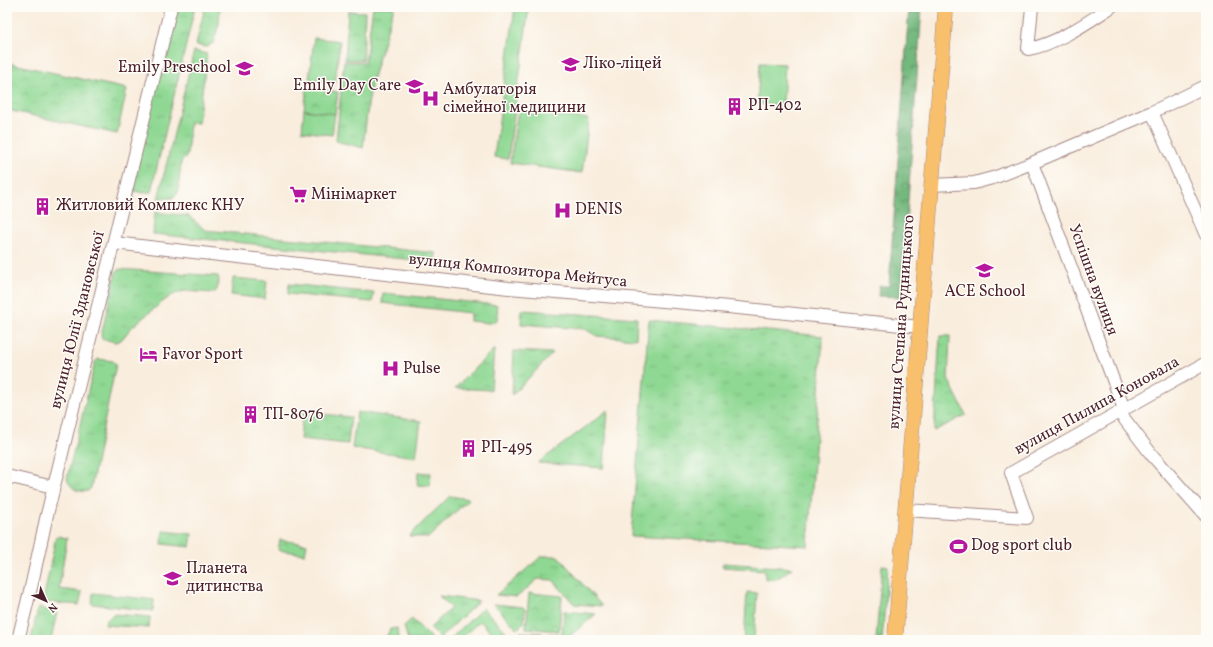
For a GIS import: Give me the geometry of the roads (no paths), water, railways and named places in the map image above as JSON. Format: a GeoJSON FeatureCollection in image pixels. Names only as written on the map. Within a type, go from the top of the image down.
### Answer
{"type":"FeatureCollection","features":[{"type":"Feature","properties":{"kind":"main road","name":"вулиця Степана Рудницького"},"geometry":{"type":"LineString","coordinates":[[895,640],[946,7]]}},
{"type":"Feature","properties":{"kind":"street","name":"вулиця Юлії Здановської"},"geometry":{"type":"LineString","coordinates":[[18,640],[171,7]]}},
{"type":"Feature","properties":{"kind":"street"},"geometry":{"type":"LineString","coordinates":[[1032,7],[1028,49],[1039,48],[1055,40],[1088,22],[1111,7]]}},
{"type":"Feature","properties":{"kind":"street"},"geometry":{"type":"LineString","coordinates":[[931,185],[974,183],[996,177],[1152,112],[1206,86]]}},
{"type":"Feature","properties":{"kind":"street"},"geometry":{"type":"LineString","coordinates":[[1152,112],[1206,235]]}},
{"type":"Feature","properties":{"kind":"street","name":"Успішна вулиця"},"geometry":{"type":"LineString","coordinates":[[1032,163],[1121,410],[1152,455],[1206,516]]}},
{"type":"Feature","properties":{"kind":"street","name":"вулиця Композитора Мейтуса"},"geometry":{"type":"LineString","coordinates":[[114,243],[509,288],[700,304],[920,327]]}},
{"type":"Feature","properties":{"kind":"street","name":"вулиця Пилипа Коновала"},"geometry":{"type":"LineString","coordinates":[[906,510],[1027,518],[1011,472],[1206,363]]}},
{"type":"Feature","properties":{"kind":"street"},"geometry":{"type":"LineString","coordinates":[[7,476],[54,487]]}},
{"type":"Feature","properties":{"kind":"place","name":"Ліко-ліцей"},"geometry":{"type":"Point","coordinates":[570,64]}},
{"type":"Feature","properties":{"kind":"place","name":"Emily Preschool"},"geometry":{"type":"Point","coordinates":[244,68]}},
{"type":"Feature","properties":{"kind":"place","name":"Emily Day Care"},"geometry":{"type":"Point","coordinates":[414,86]}},
{"type":"Feature","properties":{"kind":"place","name":"Амбулаторія сімейної медицини"},"geometry":{"type":"Point","coordinates":[430,99]}},
{"type":"Feature","properties":{"kind":"place","name":"РП-402"},"geometry":{"type":"Point","coordinates":[735,106]}},
{"type":"Feature","properties":{"kind":"place","name":"Мінімаркет"},"geometry":{"type":"Point","coordinates":[298,195]}},
{"type":"Feature","properties":{"kind":"place","name":"Житловий Комплекс КНУ"},"geometry":{"type":"Point","coordinates":[43,206]}},
{"type":"Feature","properties":{"kind":"place","name":"DENIS"},"geometry":{"type":"Point","coordinates":[562,210]}},
{"type":"Feature","properties":{"kind":"place","name":"ACE School"},"geometry":{"type":"Point","coordinates":[985,271]}},
{"type":"Feature","properties":{"kind":"place","name":"Favor Sport"},"geometry":{"type":"Point","coordinates":[149,355]}},
{"type":"Feature","properties":{"kind":"place","name":"Pulse"},"geometry":{"type":"Point","coordinates":[390,369]}},
{"type":"Feature","properties":{"kind":"place","name":"ТП-8076"},"geometry":{"type":"Point","coordinates":[250,415]}},
{"type":"Feature","properties":{"kind":"place","name":"РП-495"},"geometry":{"type":"Point","coordinates":[468,448]}},
{"type":"Feature","properties":{"kind":"place","name":"Dog sport club"},"geometry":{"type":"Point","coordinates":[958,546]}},
{"type":"Feature","properties":{"kind":"place","name":"Планета дитинства"},"geometry":{"type":"Point","coordinates":[173,578]}}]}
